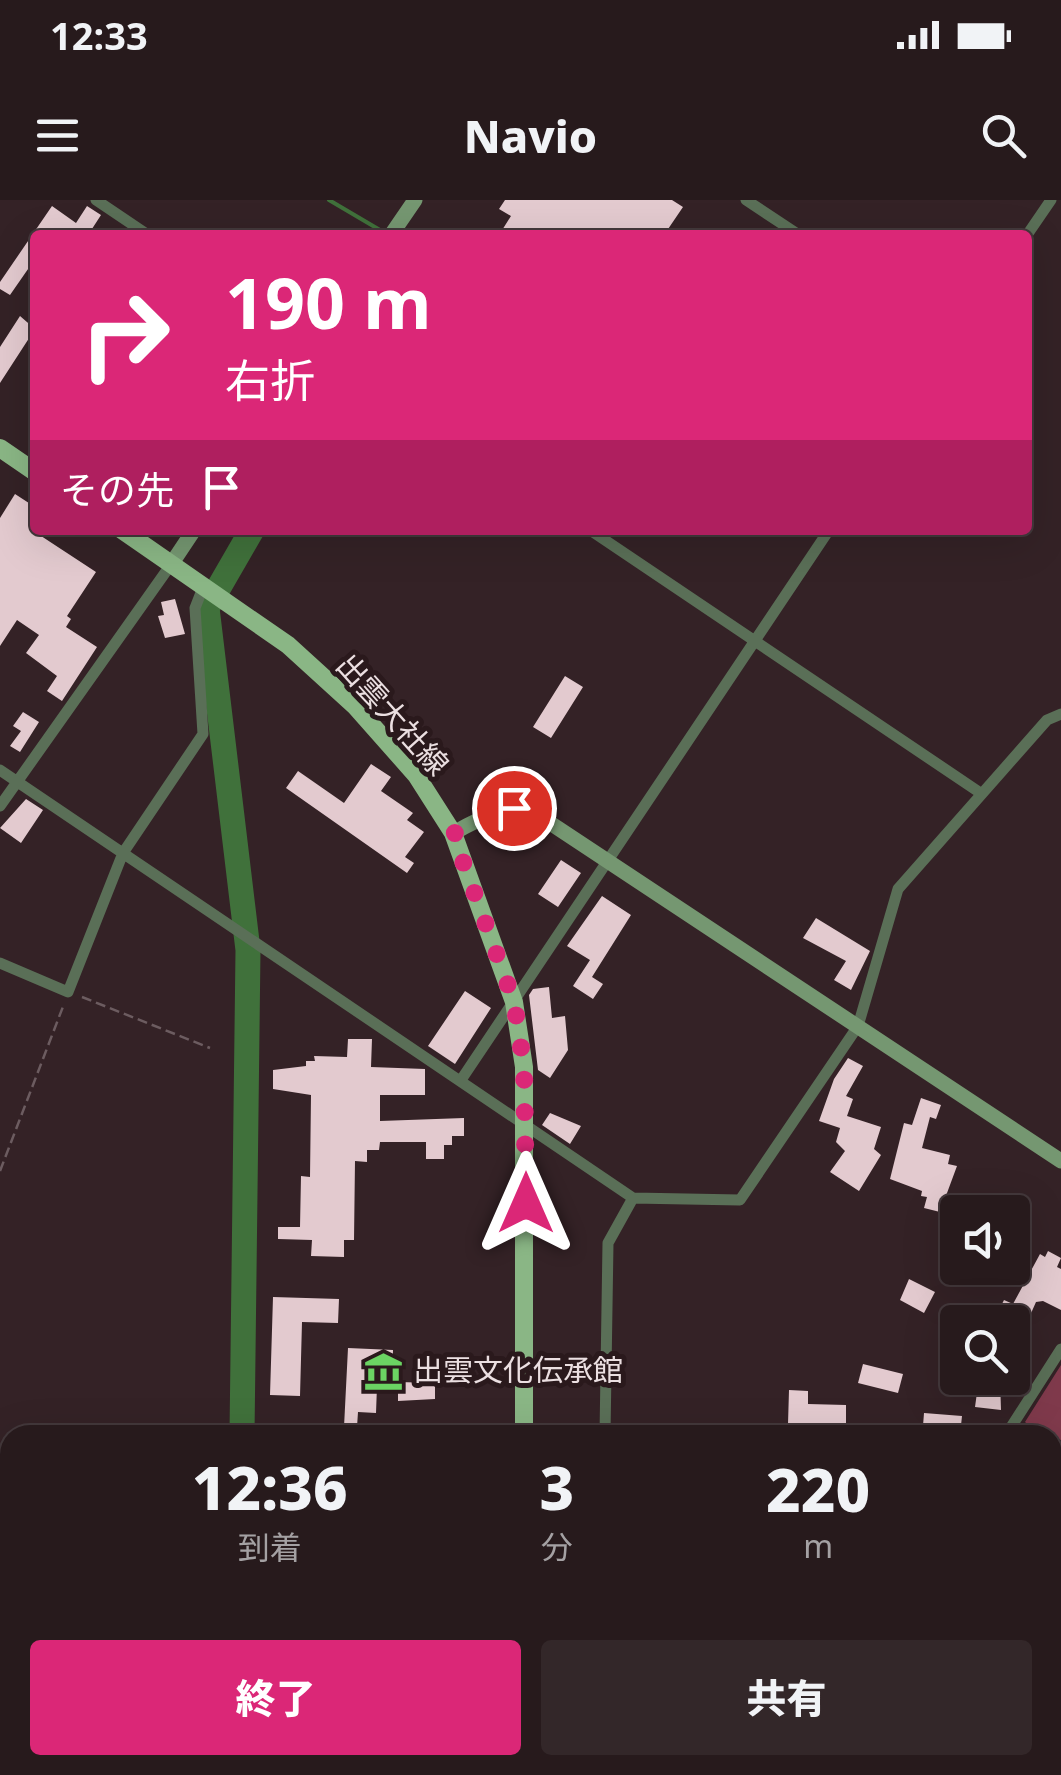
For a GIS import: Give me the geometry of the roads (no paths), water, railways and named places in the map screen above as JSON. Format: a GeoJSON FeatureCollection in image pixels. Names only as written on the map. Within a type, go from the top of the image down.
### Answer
{"type":"FeatureCollection","features":[{"type":"Feature","properties":{"kind":"main road"},"geometry":{"type":"LineString","coordinates":[[0,448],[30,469]]}},
{"type":"Feature","properties":{"kind":"main road","name":"出雲大社線"},"geometry":{"type":"LineString","coordinates":[[130,535],[288,645],[354,706],[416,775],[453,834],[514,1002],[524,1067],[524,1425]]}},
{"type":"Feature","properties":{"kind":"street"},"geometry":{"type":"LineString","coordinates":[[96,200],[141,230]]}},
{"type":"Feature","properties":{"kind":"street"},"geometry":{"type":"LineString","coordinates":[[394,230],[415,200]]}},
{"type":"Feature","properties":{"kind":"street"},"geometry":{"type":"LineString","coordinates":[[746,200],[791,230]]}},
{"type":"Feature","properties":{"kind":"street"},"geometry":{"type":"LineString","coordinates":[[1030,230],[1051,200]]}},
{"type":"Feature","properties":{"kind":"street"},"geometry":{"type":"LineString","coordinates":[[0,806],[191,535]]}},
{"type":"Feature","properties":{"kind":"street"},"geometry":{"type":"LineString","coordinates":[[597,535],[979,792]]}},
{"type":"Feature","properties":{"kind":"street"},"geometry":{"type":"LineString","coordinates":[[461,1080],[826,535]]}},
{"type":"Feature","properties":{"kind":"street"},"geometry":{"type":"LineString","coordinates":[[0,964],[68,992],[123,852],[203,734],[195,608],[205,586]]}},
{"type":"Feature","properties":{"kind":"street"},"geometry":{"type":"LineString","coordinates":[[0,770],[634,1198],[740,1200],[858,1026],[898,889],[979,792],[1047,720],[1061,714]]}},
{"type":"Feature","properties":{"kind":"street"},"geometry":{"type":"LineString","coordinates":[[453,834],[492,813],[514,808],[535,813],[1061,1160]]}},
{"type":"Feature","properties":{"kind":"street"},"geometry":{"type":"LineString","coordinates":[[605,1425],[608,1242],[634,1198]]}},
{"type":"Feature","properties":{"kind":"street"},"geometry":{"type":"LineString","coordinates":[[1012,1425],[1061,1349]]}},
{"type":"Feature","properties":{"kind":"waterway"},"geometry":{"type":"LineString","coordinates":[[329,200],[380,230]]}},
{"type":"Feature","properties":{"kind":"waterway"},"geometry":{"type":"LineString","coordinates":[[242,1425],[248,950],[207,608],[249,535]]}},
{"type":"Feature","properties":{"kind":"place","name":"出雲文化伝承館"},"geometry":{"type":"Point","coordinates":[383,1371]}}]}
